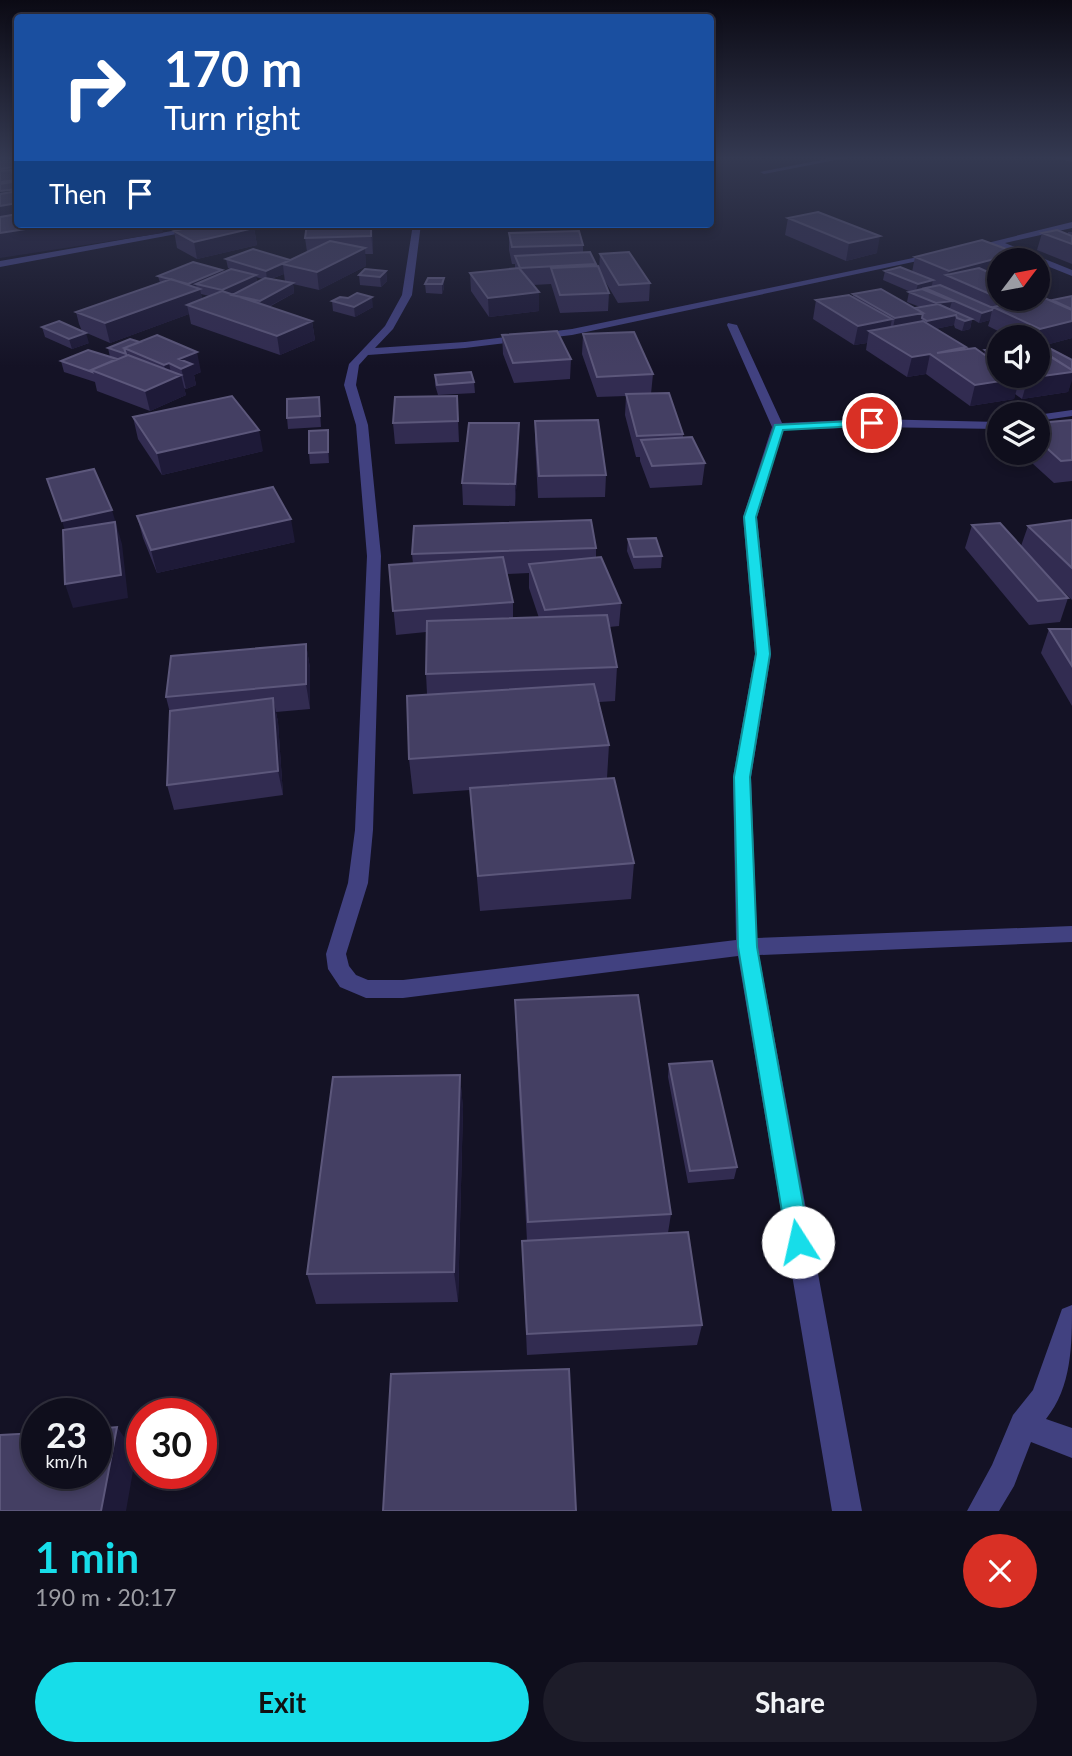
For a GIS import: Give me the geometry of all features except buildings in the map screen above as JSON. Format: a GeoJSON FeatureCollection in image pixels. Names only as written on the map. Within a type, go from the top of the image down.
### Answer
{"type":"FeatureCollection","features":[{"type":"Feature","properties":{"kind":"street"},"geometry":{"type":"LineString","coordinates":[[956,252],[1065,227]]}},
{"type":"Feature","properties":{"kind":"street"},"geometry":{"type":"LineString","coordinates":[[0,264],[203,228]]}},
{"type":"Feature","properties":{"kind":"street"},"geometry":{"type":"LineString","coordinates":[[416,228],[407,295],[389,327],[354,364],[350,385],[362,425],[374,556],[364,830],[358,883],[336,954],[339,970],[348,981],[366,989],[404,989],[747,947],[1072,934]]}},
{"type":"Feature","properties":{"kind":"street"},"geometry":{"type":"LineString","coordinates":[[996,242],[1072,273]]}},
{"type":"Feature","properties":{"kind":"street"},"geometry":{"type":"LineString","coordinates":[[365,352],[465,345],[572,332],[943,255]]}},
{"type":"Feature","properties":{"kind":"street"},"geometry":{"type":"LineString","coordinates":[[732,325],[778,427],[750,517],[763,654],[742,777],[747,947],[847,1511]]}},
{"type":"Feature","properties":{"kind":"street"},"geometry":{"type":"LineString","coordinates":[[1050,416],[1072,413]]}},
{"type":"Feature","properties":{"kind":"street"},"geometry":{"type":"LineString","coordinates":[[778,427],[872,423],[987,425]]}},
{"type":"Feature","properties":{"kind":"street"},"geometry":{"type":"LineString","coordinates":[[982,1511],[1003,1475],[1023,1425],[1045,1398],[1072,1319]]}},
{"type":"Feature","properties":{"kind":"street"},"geometry":{"type":"LineString","coordinates":[[1023,1425],[1072,1443]]}},
{"type":"Feature","properties":{"kind":"route"},"geometry":{"type":"LineString","coordinates":[[798,1242],[747,947],[742,777],[763,654],[750,517],[778,427],[872,423]]}}]}
